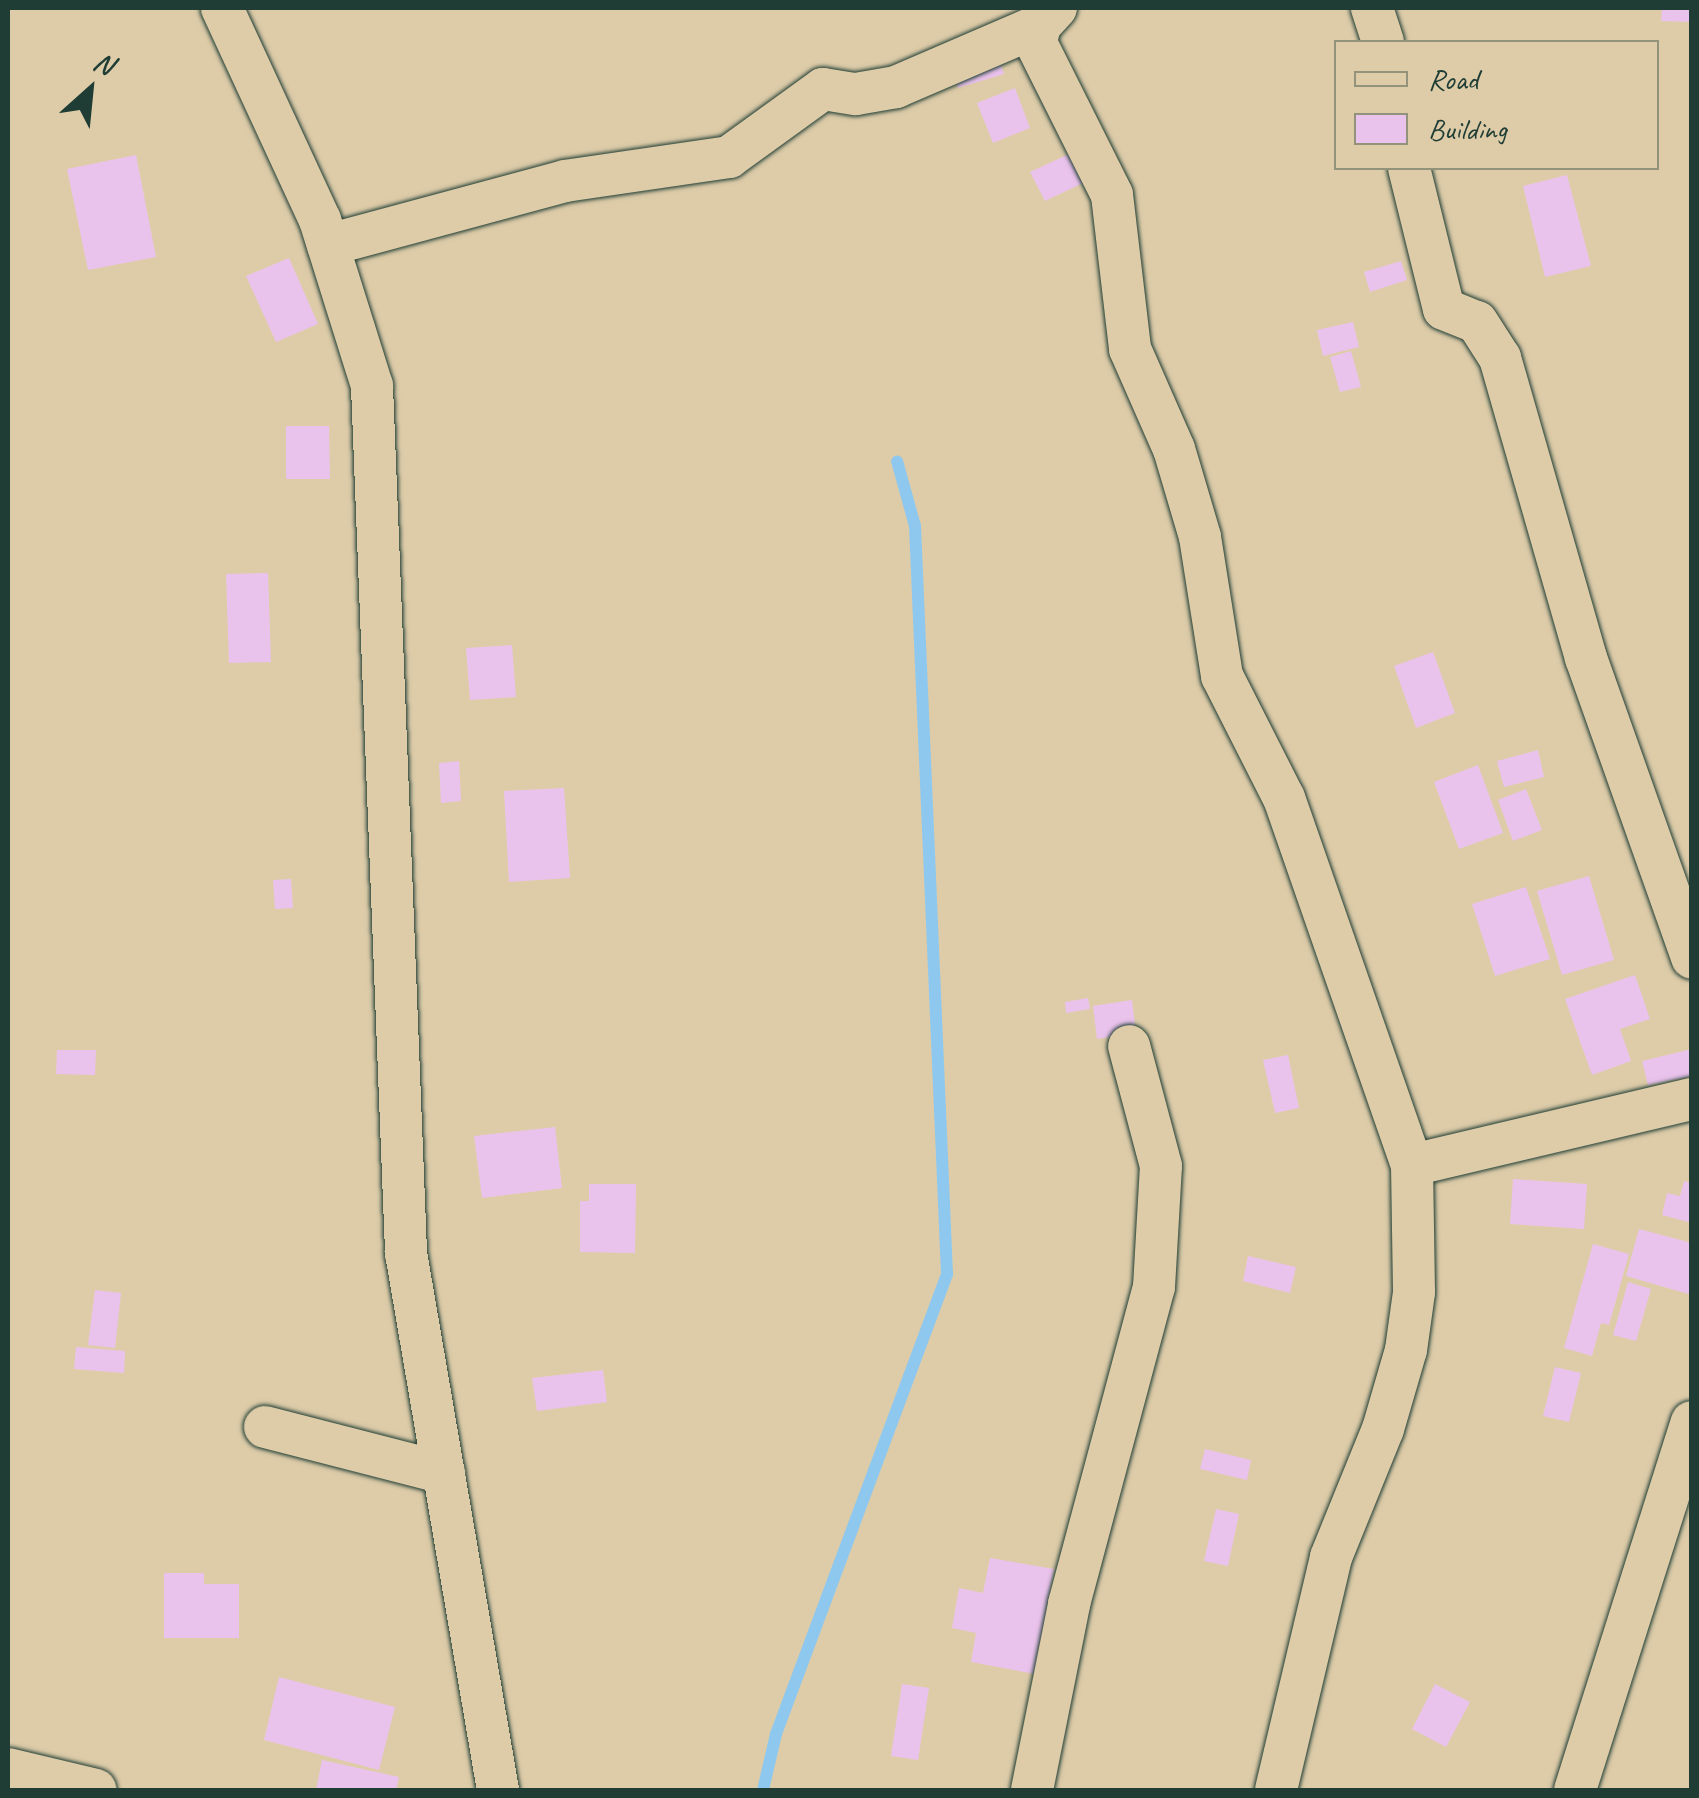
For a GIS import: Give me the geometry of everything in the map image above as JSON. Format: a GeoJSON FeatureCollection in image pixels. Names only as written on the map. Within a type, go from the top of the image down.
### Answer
{"type":"FeatureCollection","features":[{"type":"Feature","properties":{"kind":"street"},"geometry":{"type":"LineString","coordinates":[[222,8],[328,245],[372,386],[406,1254],[498,1790]]}},
{"type":"Feature","properties":{"kind":"street"},"geometry":{"type":"LineString","coordinates":[[1372,8],[1383,40]]}},
{"type":"Feature","properties":{"kind":"street"},"geometry":{"type":"LineString","coordinates":[[328,245],[566,181],[729,157],[823,88],[856,94],[896,87],[1048,16]]}},
{"type":"Feature","properties":{"kind":"street"},"geometry":{"type":"LineString","coordinates":[[1048,16],[1036,43],[1048,78],[1112,194],[1130,349],[1174,449],[1200,536],[1222,676],[1284,798],[1412,1165],[1414,1292],[1406,1350],[1383,1429],[1332,1557],[1276,1790]]}},
{"type":"Feature","properties":{"kind":"street"},"geometry":{"type":"LineString","coordinates":[[1409,170],[1444,309],[1477,322],[1500,358],[1580,640],[1692,958]]}},
{"type":"Feature","properties":{"kind":"street"},"geometry":{"type":"LineString","coordinates":[[1032,1790],[1069,1604],[1154,1287],[1161,1166],[1129,1046]]}},
{"type":"Feature","properties":{"kind":"street"},"geometry":{"type":"LineString","coordinates":[[1412,1165],[1692,1099]]}},
{"type":"Feature","properties":{"kind":"street"},"geometry":{"type":"LineString","coordinates":[[1575,1790],[1692,1422]]}},
{"type":"Feature","properties":{"kind":"street"},"geometry":{"type":"LineString","coordinates":[[265,1426],[444,1473]]}},
{"type":"Feature","properties":{"kind":"street"},"geometry":{"type":"LineString","coordinates":[[8,1769],[96,1790]]}},
{"type":"Feature","properties":{"kind":"building"},"geometry":{"type":"Polygon","coordinates":[[[1662,8],[1692,8],[1692,22],[1661,21],[1662,8]]]}},
{"type":"Feature","properties":{"kind":"building"},"geometry":{"type":"Polygon","coordinates":[[[999,58],[1004,74],[958,88],[953,72],[999,58]]]}},
{"type":"Feature","properties":{"kind":"building"},"geometry":{"type":"Polygon","coordinates":[[[1015,88],[1030,128],[993,143],[977,103],[1015,88]]]}},
{"type":"Feature","properties":{"kind":"building"},"geometry":{"type":"Polygon","coordinates":[[[1069,154],[1083,183],[1045,201],[1030,172],[1069,154]]]}},
{"type":"Feature","properties":{"kind":"building"},"geometry":{"type":"Polygon","coordinates":[[[136,155],[156,257],[88,270],[67,169],[136,155]]]}},
{"type":"Feature","properties":{"kind":"building"},"geometry":{"type":"Polygon","coordinates":[[[1567,175],[1591,266],[1545,277],[1523,186],[1567,175]]]}},
{"type":"Feature","properties":{"kind":"building"},"geometry":{"type":"Polygon","coordinates":[[[289,258],[318,324],[276,342],[246,276],[289,258]]]}},
{"type":"Feature","properties":{"kind":"building"},"geometry":{"type":"Polygon","coordinates":[[[1401,261],[1407,280],[1370,292],[1364,272],[1401,261]]]}},
{"type":"Feature","properties":{"kind":"building"},"geometry":{"type":"Polygon","coordinates":[[[1353,322],[1359,347],[1323,356],[1317,330],[1353,322]]]}},
{"type":"Feature","properties":{"kind":"building"},"geometry":{"type":"Polygon","coordinates":[[[1351,351],[1361,387],[1340,392],[1330,357],[1351,351]]]}},
{"type":"Feature","properties":{"kind":"building"},"geometry":{"type":"Polygon","coordinates":[[[286,426],[329,426],[330,479],[286,479],[286,426]]]}},
{"type":"Feature","properties":{"kind":"building"},"geometry":{"type":"Polygon","coordinates":[[[268,573],[271,662],[229,663],[226,574],[268,573]]]}},
{"type":"Feature","properties":{"kind":"building"},"geometry":{"type":"Polygon","coordinates":[[[512,645],[516,697],[470,700],[466,648],[512,645]]]}},
{"type":"Feature","properties":{"kind":"building"},"geometry":{"type":"Polygon","coordinates":[[[1433,652],[1455,713],[1416,728],[1394,666],[1433,652]]]}},
{"type":"Feature","properties":{"kind":"building"},"geometry":{"type":"Polygon","coordinates":[[[1538,750],[1544,777],[1504,787],[1497,761],[1538,750]]]}},
{"type":"Feature","properties":{"kind":"building"},"geometry":{"type":"Polygon","coordinates":[[[459,761],[461,801],[441,803],[439,763],[459,761]]]}},
{"type":"Feature","properties":{"kind":"building"},"geometry":{"type":"Polygon","coordinates":[[[1478,765],[1503,833],[1459,849],[1434,782],[1478,765]]]}},
{"type":"Feature","properties":{"kind":"building"},"geometry":{"type":"Polygon","coordinates":[[[564,788],[570,878],[509,882],[504,791],[564,788]]]}},
{"type":"Feature","properties":{"kind":"building"},"geometry":{"type":"Polygon","coordinates":[[[1526,789],[1542,830],[1513,841],[1498,800],[1526,789]]]}},
{"type":"Feature","properties":{"kind":"building"},"geometry":{"type":"Polygon","coordinates":[[[1589,876],[1614,960],[1562,975],[1537,891],[1589,876]]]}},
{"type":"Feature","properties":{"kind":"building"},"geometry":{"type":"Polygon","coordinates":[[[291,879],[293,908],[275,909],[273,880],[291,879]]]}},
{"type":"Feature","properties":{"kind":"building"},"geometry":{"type":"Polygon","coordinates":[[[1526,887],[1550,959],[1495,976],[1472,904],[1526,887]]]}},
{"type":"Feature","properties":{"kind":"building"},"geometry":{"type":"Polygon","coordinates":[[[1635,975],[1650,1019],[1620,1029],[1631,1061],[1592,1075],[1565,999],[1635,975]]]}},
{"type":"Feature","properties":{"kind":"building"},"geometry":{"type":"Polygon","coordinates":[[[1088,998],[1090,1009],[1066,1013],[1065,1002],[1088,998]]]}},
{"type":"Feature","properties":{"kind":"building"},"geometry":{"type":"Polygon","coordinates":[[[1132,1000],[1136,1033],[1097,1039],[1093,1006],[1132,1000]]]}},
{"type":"Feature","properties":{"kind":"building"},"geometry":{"type":"Polygon","coordinates":[[[1692,1049],[1692,1076],[1648,1085],[1642,1061],[1692,1049]]]}},
{"type":"Feature","properties":{"kind":"building"},"geometry":{"type":"Polygon","coordinates":[[[57,1050],[96,1050],[95,1075],[56,1074],[57,1050]]]}},
{"type":"Feature","properties":{"kind":"building"},"geometry":{"type":"Polygon","coordinates":[[[1288,1055],[1299,1108],[1275,1113],[1263,1060],[1288,1055]]]}},
{"type":"Feature","properties":{"kind":"building"},"geometry":{"type":"Polygon","coordinates":[[[555,1127],[562,1188],[482,1198],[474,1136],[555,1127]]]}},
{"type":"Feature","properties":{"kind":"building"},"geometry":{"type":"Polygon","coordinates":[[[1513,1179],[1587,1184],[1584,1229],[1510,1224],[1513,1179]]]}},
{"type":"Feature","properties":{"kind":"building"},"geometry":{"type":"Polygon","coordinates":[[[1684,1181],[1692,1183],[1692,1223],[1662,1215],[1667,1193],[1680,1196],[1684,1181]]]}},
{"type":"Feature","properties":{"kind":"building"},"geometry":{"type":"Polygon","coordinates":[[[589,1184],[636,1184],[635,1253],[580,1252],[580,1201],[589,1201],[589,1184]]]}},
{"type":"Feature","properties":{"kind":"building"},"geometry":{"type":"Polygon","coordinates":[[[1639,1229],[1692,1243],[1692,1295],[1626,1276],[1639,1229]]]}},
{"type":"Feature","properties":{"kind":"building"},"geometry":{"type":"Polygon","coordinates":[[[1593,1244],[1629,1254],[1609,1325],[1601,1323],[1592,1356],[1564,1348],[1593,1244]]]}},
{"type":"Feature","properties":{"kind":"building"},"geometry":{"type":"Polygon","coordinates":[[[1248,1256],[1296,1267],[1290,1293],[1243,1281],[1248,1256]]]}},
{"type":"Feature","properties":{"kind":"building"},"geometry":{"type":"Polygon","coordinates":[[[1628,1282],[1651,1289],[1636,1341],[1613,1335],[1628,1282]]]}},
{"type":"Feature","properties":{"kind":"building"},"geometry":{"type":"Polygon","coordinates":[[[95,1290],[121,1293],[115,1348],[88,1345],[95,1290]]]}},
{"type":"Feature","properties":{"kind":"building"},"geometry":{"type":"Polygon","coordinates":[[[76,1347],[125,1351],[124,1373],[74,1369],[76,1347]]]}},
{"type":"Feature","properties":{"kind":"building"},"geometry":{"type":"Polygon","coordinates":[[[1555,1367],[1581,1373],[1569,1422],[1543,1416],[1555,1367]]]}},
{"type":"Feature","properties":{"kind":"building"},"geometry":{"type":"Polygon","coordinates":[[[603,1370],[607,1402],[537,1411],[532,1378],[603,1370]]]}},
{"type":"Feature","properties":{"kind":"building"},"geometry":{"type":"Polygon","coordinates":[[[1205,1449],[1251,1460],[1247,1480],[1200,1469],[1205,1449]]]}},
{"type":"Feature","properties":{"kind":"building"},"geometry":{"type":"Polygon","coordinates":[[[1216,1509],[1239,1514],[1228,1566],[1204,1561],[1216,1509]]]}},
{"type":"Feature","properties":{"kind":"building"},"geometry":{"type":"Polygon","coordinates":[[[990,1558],[1054,1569],[1035,1674],[971,1662],[976,1633],[952,1628],[959,1588],[983,1593],[990,1558]]]}},
{"type":"Feature","properties":{"kind":"building"},"geometry":{"type":"Polygon","coordinates":[[[164,1573],[204,1573],[204,1584],[239,1584],[239,1638],[164,1638],[164,1573]]]}},
{"type":"Feature","properties":{"kind":"building"},"geometry":{"type":"Polygon","coordinates":[[[279,1677],[395,1707],[379,1770],[264,1740],[279,1677]]]}},
{"type":"Feature","properties":{"kind":"building"},"geometry":{"type":"Polygon","coordinates":[[[902,1684],[929,1688],[918,1760],[891,1756],[902,1684]]]}},
{"type":"Feature","properties":{"kind":"building"},"geometry":{"type":"Polygon","coordinates":[[[1435,1684],[1470,1702],[1446,1747],[1412,1729],[1435,1684]]]}},
{"type":"Feature","properties":{"kind":"building"},"geometry":{"type":"Polygon","coordinates":[[[322,1760],[399,1777],[396,1790],[316,1790],[322,1760]]]}},
{"type":"Feature","properties":{"kind":"waterway"},"geometry":{"type":"LineString","coordinates":[[763,1790],[776,1734],[947,1274],[915,526],[897,461]]}}]}
